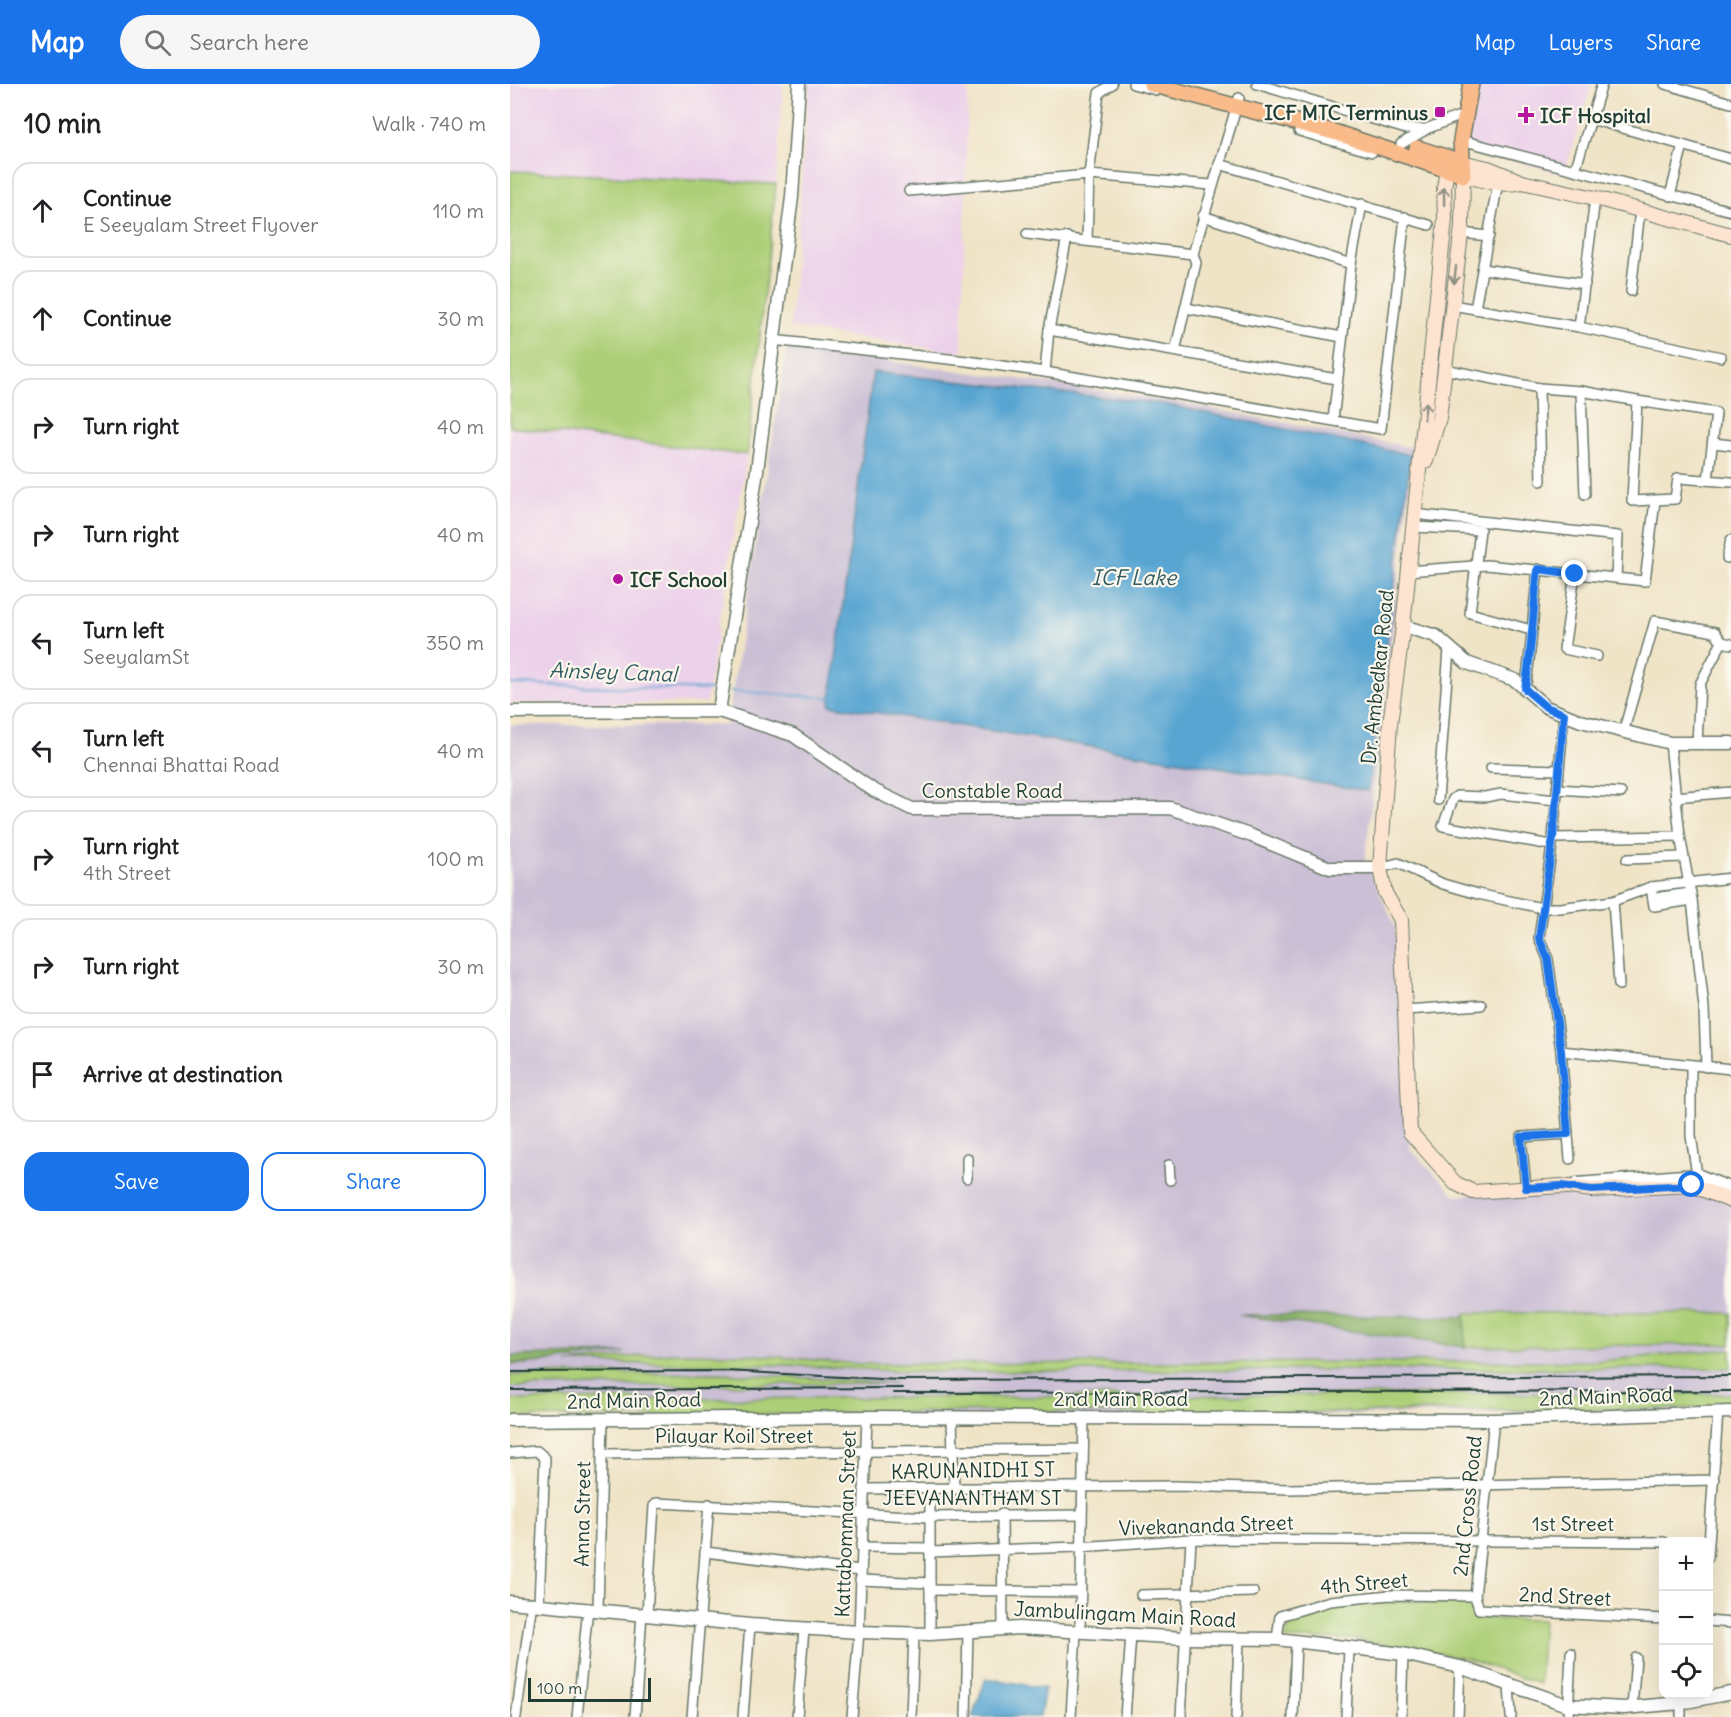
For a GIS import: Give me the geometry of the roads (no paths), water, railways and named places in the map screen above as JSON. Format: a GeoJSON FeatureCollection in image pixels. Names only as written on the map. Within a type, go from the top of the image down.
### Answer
{"type":"FeatureCollection","features":[{"type":"Feature","properties":{"kind":"main road"},"geometry":{"type":"LineString","coordinates":[[1151,84],[1401,144],[1451,167],[1507,175],[1522,182]]}},
{"type":"Feature","properties":{"kind":"main road"},"geometry":{"type":"LineString","coordinates":[[1185,84],[1237,105],[1498,182],[1522,182],[1595,198],[1731,235]]}},
{"type":"Feature","properties":{"kind":"main road"},"geometry":{"type":"LineString","coordinates":[[1451,167],[1461,84]]}},
{"type":"Feature","properties":{"kind":"main road"},"geometry":{"type":"LineString","coordinates":[[1451,167],[1461,140],[1471,84]]}},
{"type":"Feature","properties":{"kind":"main road","name":"Dr. Ambedkar Road"},"geometry":{"type":"LineString","coordinates":[[1451,167],[1444,188],[1444,229],[1403,626],[1390,724],[1380,868],[1385,893],[1401,921],[1410,1132],[1455,1183],[1473,1192],[1561,1186],[1592,1190],[1692,1185],[1731,1201]]}},
{"type":"Feature","properties":{"kind":"main road","name":"Dr. Ambedkar Road"},"geometry":{"type":"LineString","coordinates":[[1416,490],[1439,418],[1461,235],[1451,167]]}},
{"type":"Feature","properties":{"kind":"street"},"geometry":{"type":"LineString","coordinates":[[719,711],[757,471],[792,197],[799,84]]}},
{"type":"Feature","properties":{"kind":"street"},"geometry":{"type":"LineString","coordinates":[[1088,240],[1089,175],[1099,93],[1112,84]]}},
{"type":"Feature","properties":{"kind":"street"},"geometry":{"type":"LineString","coordinates":[[1134,84],[1237,105],[1193,254],[1196,263],[1175,351]]}},
{"type":"Feature","properties":{"kind":"street"},"geometry":{"type":"LineString","coordinates":[[1257,84],[1406,129],[1426,129]]}},
{"type":"Feature","properties":{"kind":"street"},"geometry":{"type":"LineString","coordinates":[[1575,171],[1602,84]]}},
{"type":"Feature","properties":{"kind":"street"},"geometry":{"type":"LineString","coordinates":[[1665,84],[1731,103]]}},
{"type":"Feature","properties":{"kind":"street"},"geometry":{"type":"LineString","coordinates":[[1401,144],[1426,129],[1457,117]]}},
{"type":"Feature","properties":{"kind":"street"},"geometry":{"type":"LineString","coordinates":[[1592,119],[1731,159]]}},
{"type":"Feature","properties":{"kind":"street"},"geometry":{"type":"LineString","coordinates":[[1461,140],[1731,212]]}},
{"type":"Feature","properties":{"kind":"street"},"geometry":{"type":"LineString","coordinates":[[1670,195],[1683,145]]}},
{"type":"Feature","properties":{"kind":"street"},"geometry":{"type":"LineString","coordinates":[[1219,164],[1429,225]]}},
{"type":"Feature","properties":{"kind":"street"},"geometry":{"type":"LineString","coordinates":[[909,191],[1089,175],[1212,185]]}},
{"type":"Feature","properties":{"kind":"street"},"geometry":{"type":"LineString","coordinates":[[1474,309],[1490,236],[1498,182]]}},
{"type":"Feature","properties":{"kind":"street"},"geometry":{"type":"LineString","coordinates":[[1579,327],[1595,198]]}},
{"type":"Feature","properties":{"kind":"street"},"geometry":{"type":"LineString","coordinates":[[1333,420],[1351,264],[1362,204]]}},
{"type":"Feature","properties":{"kind":"street"},"geometry":{"type":"LineString","coordinates":[[1631,291],[1640,210]]}},
{"type":"Feature","properties":{"kind":"street"},"geometry":{"type":"LineString","coordinates":[[1203,216],[1351,264]]}},
{"type":"Feature","properties":{"kind":"street"},"geometry":{"type":"LineString","coordinates":[[772,340],[967,361],[1045,372],[1381,429],[1405,217]]}},
{"type":"Feature","properties":{"kind":"street"},"geometry":{"type":"LineString","coordinates":[[1444,229],[1461,235],[1490,236]]}},
{"type":"Feature","properties":{"kind":"street"},"geometry":{"type":"LineString","coordinates":[[1027,234],[1067,237],[1193,254]]}},
{"type":"Feature","properties":{"kind":"street"},"geometry":{"type":"LineString","coordinates":[[1045,372],[1048,330],[1067,237]]}},
{"type":"Feature","properties":{"kind":"street"},"geometry":{"type":"LineString","coordinates":[[1483,269],[1585,285]]}},
{"type":"Feature","properties":{"kind":"street"},"geometry":{"type":"LineString","coordinates":[[1452,305],[1579,327],[1721,357]]}},
{"type":"Feature","properties":{"kind":"street"},"geometry":{"type":"LineString","coordinates":[[1186,308],[1342,337]]}},
{"type":"Feature","properties":{"kind":"street"},"geometry":{"type":"LineString","coordinates":[[1048,330],[1337,379]]}},
{"type":"Feature","properties":{"kind":"street"},"geometry":{"type":"LineString","coordinates":[[1444,369],[1539,388],[1581,391],[1716,413],[1708,480]]}},
{"type":"Feature","properties":{"kind":"street"},"geometry":{"type":"LineString","coordinates":[[1539,388],[1541,481]]}},
{"type":"Feature","properties":{"kind":"street"},"geometry":{"type":"LineString","coordinates":[[1581,391],[1585,494]]}},
{"type":"Feature","properties":{"kind":"street"},"geometry":{"type":"LineString","coordinates":[[1637,401],[1632,501],[1676,499],[1678,478],[1731,482]]}},
{"type":"Feature","properties":{"kind":"street"},"geometry":{"type":"LineString","coordinates":[[1713,443],[1731,445]]}},
{"type":"Feature","properties":{"kind":"street"},"geometry":{"type":"LineString","coordinates":[[1407,571],[1476,567],[1538,569],[1645,581],[1655,501]]}},
{"type":"Feature","properties":{"kind":"street"},"geometry":{"type":"LineString","coordinates":[[1413,520],[1618,536],[1616,578]]}},
{"type":"Feature","properties":{"kind":"street"},"geometry":{"type":"LineString","coordinates":[[1413,520],[1480,530],[1470,613],[1531,630]]}},
{"type":"Feature","properties":{"kind":"street"},"geometry":{"type":"LineString","coordinates":[[1727,558],[1731,540]]}},
{"type":"Feature","properties":{"kind":"street"},"geometry":{"type":"LineString","coordinates":[[1525,689],[1531,653],[1531,630],[1538,569]]}},
{"type":"Feature","properties":{"kind":"street"},"geometry":{"type":"LineString","coordinates":[[1575,574],[1564,649],[1597,656]]}},
{"type":"Feature","properties":{"kind":"street"},"geometry":{"type":"LineString","coordinates":[[1623,733],[1654,621],[1715,632],[1727,643],[1700,684],[1697,743]]}},
{"type":"Feature","properties":{"kind":"street"},"geometry":{"type":"LineString","coordinates":[[1403,626],[1436,636],[1467,663],[1515,680],[1546,707],[1564,714],[1623,733],[1670,743],[1731,743]]}},
{"type":"Feature","properties":{"kind":"street"},"geometry":{"type":"LineString","coordinates":[[1438,800],[1449,649]]}},
{"type":"Feature","properties":{"kind":"street","name":"Constable Road"},"geometry":{"type":"LineString","coordinates":[[510,712],[719,711],[794,735],[873,790],[912,809],[1170,808],[1252,836],[1330,868],[1380,868]]}},
{"type":"Feature","properties":{"kind":"street"},"geometry":{"type":"LineString","coordinates":[[1564,714],[1552,842],[1539,938],[1548,959],[1561,1051],[1570,1159]]}},
{"type":"Feature","properties":{"kind":"street"},"geometry":{"type":"LineString","coordinates":[[1670,743],[1680,836],[1691,896],[1704,1008],[1706,1067]]}},
{"type":"Feature","properties":{"kind":"street"},"geometry":{"type":"LineString","coordinates":[[1491,768],[1559,770]]}},
{"type":"Feature","properties":{"kind":"street"},"geometry":{"type":"LineString","coordinates":[[1557,789],[1620,793]]}},
{"type":"Feature","properties":{"kind":"street"},"geometry":{"type":"LineString","coordinates":[[1675,797],[1731,792]]}},
{"type":"Feature","properties":{"kind":"street"},"geometry":{"type":"LineString","coordinates":[[1556,800],[1501,794],[1485,797],[1457,796],[1453,799],[1443,826],[1552,842],[1680,836]]}},
{"type":"Feature","properties":{"kind":"street"},"geometry":{"type":"LineString","coordinates":[[1627,859],[1683,857]]}},
{"type":"Feature","properties":{"kind":"street"},"geometry":{"type":"LineString","coordinates":[[1380,868],[1398,863],[1443,884],[1542,908],[1575,909],[1613,901],[1651,887],[1688,881],[1731,878]]}},
{"type":"Feature","properties":{"kind":"street"},"geometry":{"type":"LineString","coordinates":[[1651,887],[1654,906],[1691,896]]}},
{"type":"Feature","properties":{"kind":"street"},"geometry":{"type":"LineString","coordinates":[[1613,901],[1619,985]]}},
{"type":"Feature","properties":{"kind":"street"},"geometry":{"type":"LineString","coordinates":[[1405,1010],[1480,1005]]}},
{"type":"Feature","properties":{"kind":"street"},"geometry":{"type":"LineString","coordinates":[[1561,1051],[1731,1069]]}},
{"type":"Feature","properties":{"kind":"street"},"geometry":{"type":"LineString","coordinates":[[1691,1065],[1691,1136],[1697,1174]]}},
{"type":"Feature","properties":{"kind":"street"},"geometry":{"type":"LineString","coordinates":[[1526,1188],[1521,1137],[1568,1134]]}},
{"type":"Feature","properties":{"kind":"street"},"geometry":{"type":"LineString","coordinates":[[967,1158],[967,1178]]}},
{"type":"Feature","properties":{"kind":"street"},"geometry":{"type":"LineString","coordinates":[[1169,1165],[1170,1180]]}},
{"type":"Feature","properties":{"kind":"street"},"geometry":{"type":"LineString","coordinates":[[1561,1186],[1697,1174],[1731,1189]]}},
{"type":"Feature","properties":{"kind":"street"},"geometry":{"type":"LineString","coordinates":[[1710,1537],[1714,1480],[1725,1411]]}},
{"type":"Feature","properties":{"kind":"street","name":"2nd Main Road"},"geometry":{"type":"LineString","coordinates":[[510,1420],[1084,1417],[1494,1420],[1725,1411]]}},
{"type":"Feature","properties":{"kind":"street","name":"Kattabomman Street"},"geometry":{"type":"LineString","coordinates":[[852,1717],[859,1632],[867,1417]]}},
{"type":"Feature","properties":{"kind":"street"},"geometry":{"type":"LineString","coordinates":[[1071,1717],[1080,1592],[1084,1417]]}},
{"type":"Feature","properties":{"kind":"street"},"geometry":{"type":"LineString","coordinates":[[952,1418],[951,1452],[954,1490]]}},
{"type":"Feature","properties":{"kind":"street","name":"Anna Street"},"geometry":{"type":"LineString","coordinates":[[577,1717],[593,1608],[603,1420]]}},
{"type":"Feature","properties":{"kind":"street","name":"2nd Cross Road"},"geometry":{"type":"LineString","coordinates":[[1475,1596],[1489,1485],[1494,1420]]}},
{"type":"Feature","properties":{"kind":"street","name":"Pilayar Koil Street"},"geometry":{"type":"LineString","coordinates":[[602,1454],[1083,1449]]}},
{"type":"Feature","properties":{"kind":"street"},"geometry":{"type":"LineString","coordinates":[[510,1453],[537,1451],[545,1458],[535,1603],[516,1717]]}},
{"type":"Feature","properties":{"kind":"street","name":"KARUNANIDHI ST"},"geometry":{"type":"LineString","coordinates":[[864,1489],[954,1490],[1082,1487],[1290,1489],[1714,1480]]}},
{"type":"Feature","properties":{"kind":"street"},"geometry":{"type":"LineString","coordinates":[[930,1490],[930,1634]]}},
{"type":"Feature","properties":{"kind":"street","name":"JEEVANANTHAM ST"},"geometry":{"type":"LineString","coordinates":[[645,1613],[655,1504],[709,1504],[863,1515],[1081,1515]]}},
{"type":"Feature","properties":{"kind":"street"},"geometry":{"type":"LineString","coordinates":[[692,1717],[709,1504]]}},
{"type":"Feature","properties":{"kind":"street"},"geometry":{"type":"LineString","coordinates":[[1002,1514],[1003,1628]]}},
{"type":"Feature","properties":{"kind":"street"},"geometry":{"type":"LineString","coordinates":[[1181,1717],[1191,1539]]}},
{"type":"Feature","properties":{"kind":"street","name":"Vivekananda Street"},"geometry":{"type":"LineString","coordinates":[[861,1547],[930,1550],[1080,1547],[1191,1539],[1483,1539]]}},
{"type":"Feature","properties":{"kind":"street","name":"1st Street"},"geometry":{"type":"LineString","coordinates":[[1483,1539],[1659,1542]]}},
{"type":"Feature","properties":{"kind":"street"},"geometry":{"type":"LineString","coordinates":[[705,1552],[930,1586],[1080,1592]]}},
{"type":"Feature","properties":{"kind":"street"},"geometry":{"type":"LineString","coordinates":[[1141,1595],[1253,1592]]}},
{"type":"Feature","properties":{"kind":"street","name":"4th Street"},"geometry":{"type":"LineString","coordinates":[[1277,1639],[1280,1616],[1330,1601],[1390,1595],[1475,1596]]}},
{"type":"Feature","properties":{"kind":"street","name":"2nd Street"},"geometry":{"type":"LineString","coordinates":[[1475,1596],[1479,1610],[1659,1619]]}},
{"type":"Feature","properties":{"kind":"street","name":"Jambulingam Main Road"},"geometry":{"type":"LineString","coordinates":[[510,1602],[593,1608],[750,1625],[859,1632],[930,1634],[1003,1628],[1185,1638],[1277,1639],[1403,1654],[1460,1667],[1509,1685],[1568,1711],[1627,1711],[1731,1693]]}},
{"type":"Feature","properties":{"kind":"street"},"geometry":{"type":"LineString","coordinates":[[636,1717],[645,1613]]}},
{"type":"Feature","properties":{"kind":"street"},"geometry":{"type":"LineString","coordinates":[[1713,1621],[1731,1623]]}},
{"type":"Feature","properties":{"kind":"street"},"geometry":{"type":"LineString","coordinates":[[743,1717],[750,1625]]}},
{"type":"Feature","properties":{"kind":"street"},"geometry":{"type":"LineString","coordinates":[[797,1717],[804,1629]]}},
{"type":"Feature","properties":{"kind":"street"},"geometry":{"type":"LineString","coordinates":[[966,1717],[968,1630]]}},
{"type":"Feature","properties":{"kind":"street"},"geometry":{"type":"LineString","coordinates":[[911,1717],[914,1634]]}},
{"type":"Feature","properties":{"kind":"street"},"geometry":{"type":"LineString","coordinates":[[1125,1717],[1131,1635]]}},
{"type":"Feature","properties":{"kind":"street"},"geometry":{"type":"LineString","coordinates":[[1236,1717],[1239,1640]]}},
{"type":"Feature","properties":{"kind":"street"},"geometry":{"type":"LineString","coordinates":[[1293,1717],[1296,1643]]}},
{"type":"Feature","properties":{"kind":"street"},"geometry":{"type":"LineString","coordinates":[[1346,1717],[1349,1648]]}},
{"type":"Feature","properties":{"kind":"street"},"geometry":{"type":"LineString","coordinates":[[1568,1711],[1571,1653]]}},
{"type":"Feature","properties":{"kind":"street"},"geometry":{"type":"LineString","coordinates":[[1401,1717],[1403,1654]]}},
{"type":"Feature","properties":{"kind":"street"},"geometry":{"type":"LineString","coordinates":[[1627,1711],[1636,1658]]}},
{"type":"Feature","properties":{"kind":"street"},"geometry":{"type":"LineString","coordinates":[[1458,1717],[1460,1667]]}},
{"type":"Feature","properties":{"kind":"street"},"geometry":{"type":"LineString","coordinates":[[1509,1685],[1511,1717]]}},
{"type":"Feature","properties":{"kind":"street"},"geometry":{"type":"LineString","coordinates":[[1681,1703],[1681,1717]]}},
{"type":"Feature","properties":{"kind":"water","name":"ICF Lake"},"geometry":{"type":"Polygon","coordinates":[[[873,372],[1163,404],[1411,455],[1368,791],[830,705],[873,372]]]}},
{"type":"Feature","properties":{"kind":"water"},"geometry":{"type":"Polygon","coordinates":[[[986,1678],[1045,1688],[1040,1717],[972,1717],[986,1678]]]}},
{"type":"Feature","properties":{"kind":"waterway","name":"Ainsley Canal"},"geometry":{"type":"LineString","coordinates":[[510,684],[715,690]]}},
{"type":"Feature","properties":{"kind":"waterway","name":"Ainsley Canal"},"geometry":{"type":"LineString","coordinates":[[730,691],[832,698]]}},
{"type":"Feature","properties":{"kind":"railway"},"geometry":{"type":"LineString","coordinates":[[510,1372],[725,1371],[900,1380],[1731,1376]]}},
{"type":"Feature","properties":{"kind":"railway"},"geometry":{"type":"LineString","coordinates":[[510,1390],[903,1388]]}},
{"type":"Feature","properties":{"kind":"railway"},"geometry":{"type":"LineString","coordinates":[[894,1393],[1731,1391]]}},
{"type":"Feature","properties":{"kind":"place","name":"ICF MTC Terminus"},"geometry":{"type":"Point","coordinates":[1440,112]}},
{"type":"Feature","properties":{"kind":"place","name":"ICF Hospital"},"geometry":{"type":"Point","coordinates":[1526,115]}},
{"type":"Feature","properties":{"kind":"place","name":"ICF School"},"geometry":{"type":"Point","coordinates":[618,579]}}]}
